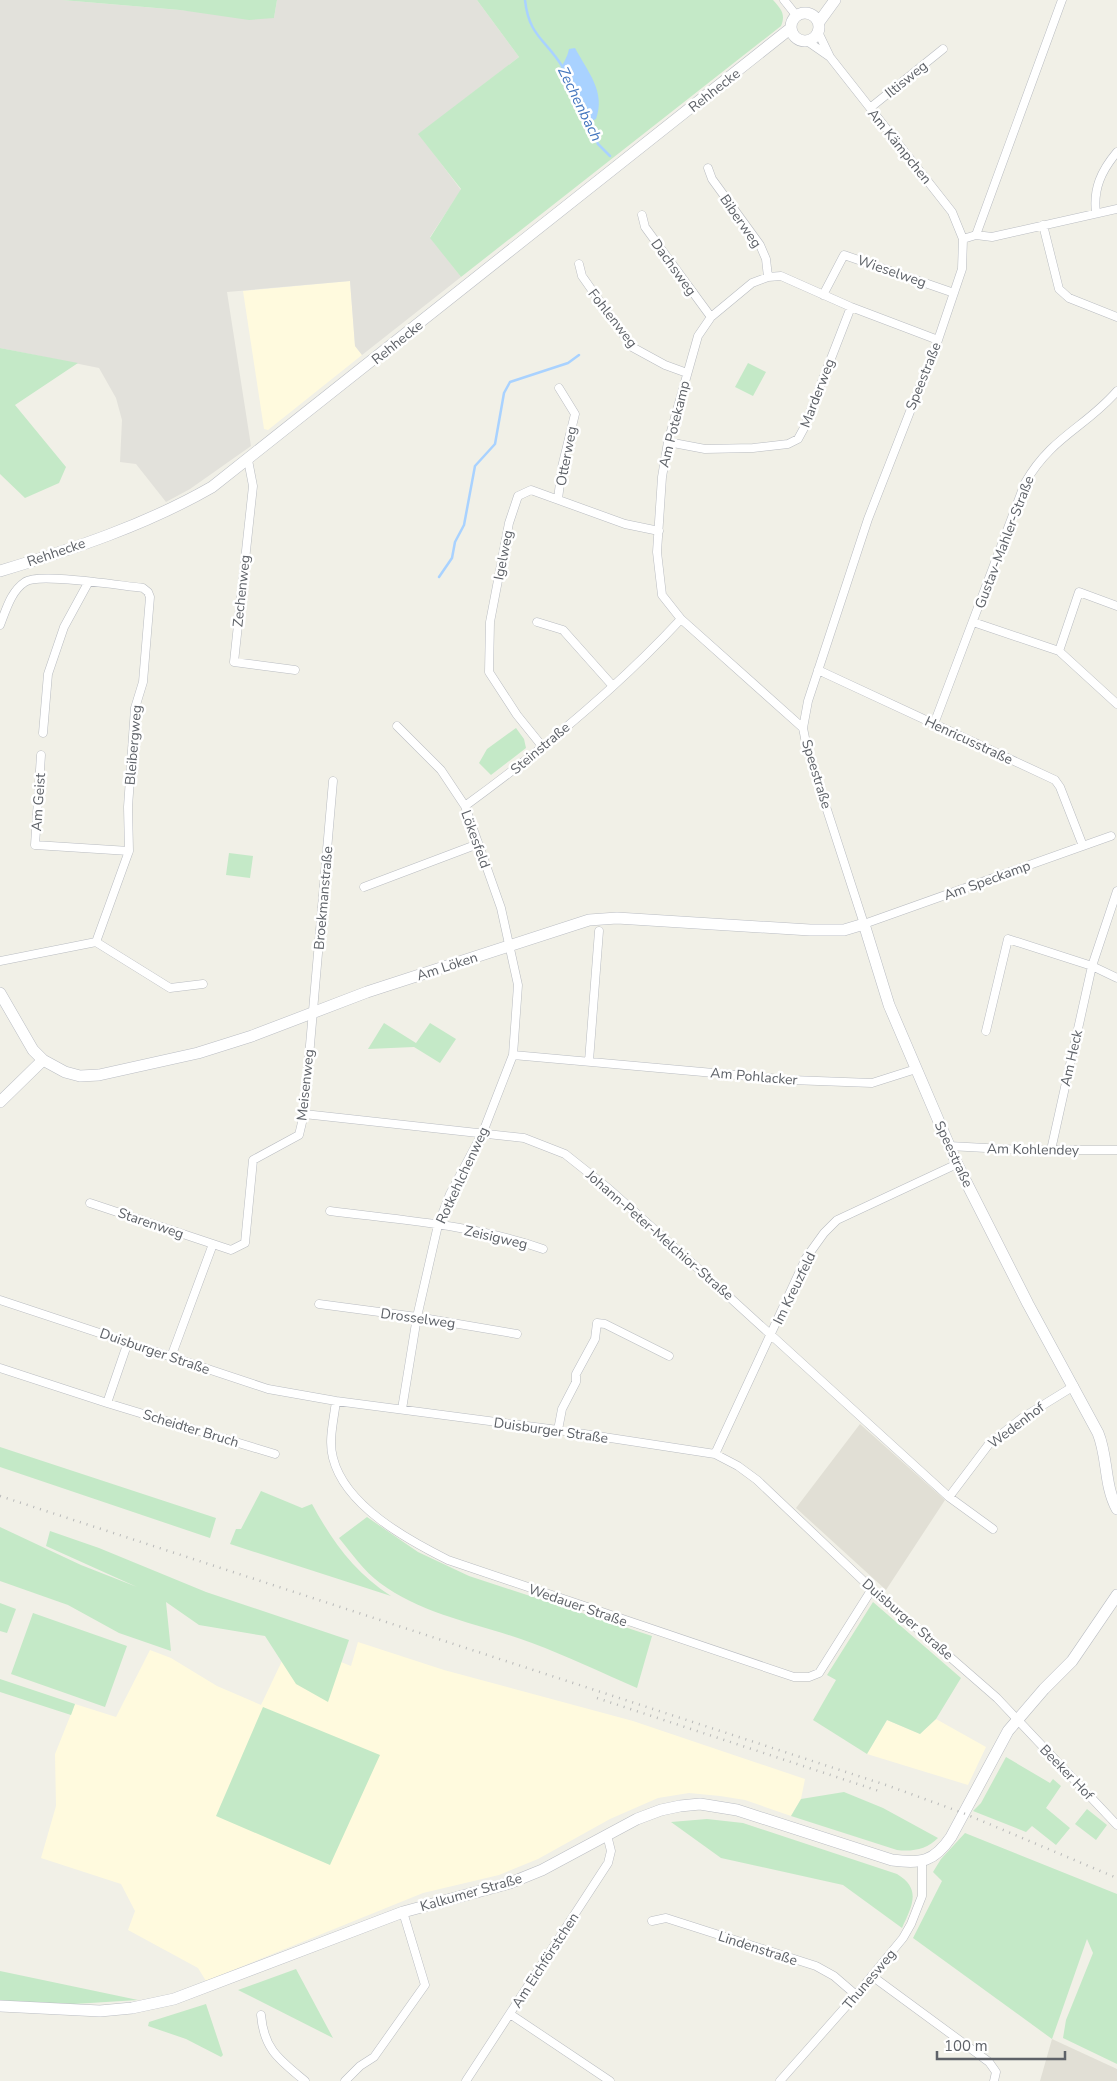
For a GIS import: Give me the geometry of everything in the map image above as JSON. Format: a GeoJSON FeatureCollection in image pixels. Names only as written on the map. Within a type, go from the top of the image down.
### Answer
{"type":"FeatureCollection","features":[{"type":"Feature","properties":{"kind":"street"},"geometry":{"type":"LineString","coordinates":[[784,0],[796,15],[793,32],[807,41],[835,0]]}},
{"type":"Feature","properties":{"kind":"street"},"geometry":{"type":"LineString","coordinates":[[796,15],[809,13],[828,0]]}},
{"type":"Feature","properties":{"kind":"street"},"geometry":{"type":"LineString","coordinates":[[976,235],[1062,0]]}},
{"type":"Feature","properties":{"kind":"street"},"geometry":{"type":"LineString","coordinates":[[809,13],[818,27]]}},
{"type":"Feature","properties":{"kind":"street","name":"Am Kämpchen"},"geometry":{"type":"LineString","coordinates":[[818,27],[830,57],[952,212],[964,238]]}},
{"type":"Feature","properties":{"kind":"street","name":"Rehhecke"},"geometry":{"type":"LineString","coordinates":[[2,567],[127,528],[178,507],[212,488],[617,165],[793,32]]}},
{"type":"Feature","properties":{"kind":"street","name":"Am Kämpchen"},"geometry":{"type":"LineString","coordinates":[[807,41],[830,57]]}},
{"type":"Feature","properties":{"kind":"street","name":"Iltisweg"},"geometry":{"type":"LineString","coordinates":[[870,108],[942,49]]}},
{"type":"Feature","properties":{"kind":"street"},"geometry":{"type":"LineString","coordinates":[[1096,213],[1094,200],[1097,185],[1104,168],[1117,152]]}},
{"type":"Feature","properties":{"kind":"street","name":"Biberweg"},"geometry":{"type":"LineString","coordinates":[[708,168],[712,179],[760,245],[766,259],[768,277]]}},
{"type":"Feature","properties":{"kind":"street"},"geometry":{"type":"LineString","coordinates":[[964,238],[976,235],[992,237],[1117,209]]}},
{"type":"Feature","properties":{"kind":"street","name":"Dachsweg"},"geometry":{"type":"LineString","coordinates":[[642,215],[645,227],[711,317]]}},
{"type":"Feature","properties":{"kind":"street"},"geometry":{"type":"LineString","coordinates":[[1043,225],[1059,289],[1069,298],[1117,317]]}},
{"type":"Feature","properties":{"kind":"street","name":"Speestraße"},"geometry":{"type":"LineString","coordinates":[[964,238],[962,269],[938,340],[868,519],[808,701],[804,728],[808,748],[889,1005],[957,1164],[1028,1304],[1089,1413],[1104,1448],[1107,1477],[1117,1509]]}},
{"type":"Feature","properties":{"kind":"street","name":"Wieselweg"},"geometry":{"type":"LineString","coordinates":[[823,295],[844,255],[954,293]]}},
{"type":"Feature","properties":{"kind":"street","name":"Fohlenweg"},"geometry":{"type":"LineString","coordinates":[[578,264],[582,276],[632,347],[665,365],[687,373]]}},
{"type":"Feature","properties":{"kind":"street"},"geometry":{"type":"LineString","coordinates":[[768,277],[781,276],[851,307],[938,340]]}},
{"type":"Feature","properties":{"kind":"street","name":"Am Potekamp"},"geometry":{"type":"LineString","coordinates":[[768,277],[752,283],[711,317],[698,336],[668,442],[662,477],[657,552],[662,595],[681,619],[804,728]]}},
{"type":"Feature","properties":{"kind":"street","name":"Marderweg"},"geometry":{"type":"LineString","coordinates":[[668,442],[705,449],[753,448],[788,444],[798,439],[851,307]]}},
{"type":"Feature","properties":{"kind":"street","name":"Otterweg"},"geometry":{"type":"LineString","coordinates":[[558,499],[562,467],[574,414],[560,388]]}},
{"type":"Feature","properties":{"kind":"street","name":"Gustav-Mahler-Straße"},"geometry":{"type":"LineString","coordinates":[[934,724],[1026,482],[1034,467],[1063,436],[1105,405],[1117,391]]}},
{"type":"Feature","properties":{"kind":"street","name":"Zechenweg"},"geometry":{"type":"LineString","coordinates":[[248,460],[253,486],[234,662],[295,670]]}},
{"type":"Feature","properties":{"kind":"street","name":"Igelweg"},"geometry":{"type":"LineString","coordinates":[[542,746],[517,715],[489,672],[490,622],[509,523],[518,496],[531,490],[625,524],[659,530]]}},
{"type":"Feature","properties":{"kind":"street","name":"Bleibergweg"},"geometry":{"type":"LineString","coordinates":[[0,624],[14,594],[25,582],[32,578],[49,577],[143,588],[150,597],[143,682],[135,708],[128,808],[129,851],[96,942]]}},
{"type":"Feature","properties":{"kind":"street"},"geometry":{"type":"LineString","coordinates":[[43,733],[48,674],[64,627],[88,582]]}},
{"type":"Feature","properties":{"kind":"street"},"geometry":{"type":"LineString","coordinates":[[1058,651],[1079,592],[1117,606]]}},
{"type":"Feature","properties":{"kind":"street","name":"Steinstraße"},"geometry":{"type":"LineString","coordinates":[[465,806],[511,773],[588,709],[659,643],[681,619]]}},
{"type":"Feature","properties":{"kind":"street"},"geometry":{"type":"LineString","coordinates":[[537,622],[563,630],[612,685]]}},
{"type":"Feature","properties":{"kind":"street"},"geometry":{"type":"LineString","coordinates":[[973,622],[1058,651],[1117,704]]}},
{"type":"Feature","properties":{"kind":"street","name":"Henricusstraße"},"geometry":{"type":"LineString","coordinates":[[818,670],[1055,780],[1060,787],[1083,846]]}},
{"type":"Feature","properties":{"kind":"street","name":"Lökesfeld"},"geometry":{"type":"LineString","coordinates":[[397,726],[441,770],[465,806],[501,908],[510,944]]}},
{"type":"Feature","properties":{"kind":"street","name":"Am Geist"},"geometry":{"type":"LineString","coordinates":[[41,755],[35,845],[129,851]]}},
{"type":"Feature","properties":{"kind":"street","name":"Broekmanstraße"},"geometry":{"type":"LineString","coordinates":[[314,1014],[332,781]]}},
{"type":"Feature","properties":{"kind":"street","name":"Am Speckamp"},"geometry":{"type":"LineString","coordinates":[[864,924],[1111,836]]}},
{"type":"Feature","properties":{"kind":"street"},"geometry":{"type":"LineString","coordinates":[[364,886],[478,844]]}},
{"type":"Feature","properties":{"kind":"street","name":"Am Heck"},"geometry":{"type":"LineString","coordinates":[[1050,1150],[1092,966],[1117,891]]}},
{"type":"Feature","properties":{"kind":"street","name":"Am Löken"},"geometry":{"type":"LineString","coordinates":[[43,1060],[65,1072],[80,1076],[99,1075],[198,1053],[314,1014],[366,992],[510,944],[600,918],[810,930],[844,930],[864,924]]}},
{"type":"Feature","properties":{"kind":"street"},"geometry":{"type":"LineString","coordinates":[[589,1061],[599,931]]}},
{"type":"Feature","properties":{"kind":"street"},"geometry":{"type":"LineString","coordinates":[[986,1031],[1008,939],[1092,966],[1117,978]]}},
{"type":"Feature","properties":{"kind":"street"},"geometry":{"type":"LineString","coordinates":[[0,961],[96,942],[170,988],[203,984]]}},
{"type":"Feature","properties":{"kind":"street","name":"Rotkehlchenweg"},"geometry":{"type":"LineString","coordinates":[[402,1409],[417,1317],[438,1225],[460,1174],[484,1132],[513,1055],[518,986],[510,944]]}},
{"type":"Feature","properties":{"kind":"street"},"geometry":{"type":"LineString","coordinates":[[0,993],[34,1050],[43,1060],[0,1102]]}},
{"type":"Feature","properties":{"kind":"street","name":"Meisenweg"},"geometry":{"type":"LineString","coordinates":[[213,1244],[231,1250],[245,1243],[253,1160],[299,1135],[304,1114],[314,1014]]}},
{"type":"Feature","properties":{"kind":"street","name":"Am Pohlacker"},"geometry":{"type":"LineString","coordinates":[[513,1055],[791,1080],[872,1083],[916,1069]]}},
{"type":"Feature","properties":{"kind":"street","name":"Johann-Peter-Melchior-Straße"},"geometry":{"type":"LineString","coordinates":[[304,1114],[484,1132],[524,1138],[565,1154],[616,1195],[949,1497],[993,1529]]}},
{"type":"Feature","properties":{"kind":"street","name":"Am Kohlendey"},"geometry":{"type":"LineString","coordinates":[[949,1146],[1050,1150],[1117,1150]]}},
{"type":"Feature","properties":{"kind":"street","name":"Im Kreuzfeld"},"geometry":{"type":"LineString","coordinates":[[715,1454],[806,1258],[821,1237],[837,1220],[957,1164]]}},
{"type":"Feature","properties":{"kind":"street","name":"Starenweg"},"geometry":{"type":"LineString","coordinates":[[90,1203],[213,1244]]}},
{"type":"Feature","properties":{"kind":"street","name":"Zeisigweg"},"geometry":{"type":"LineString","coordinates":[[330,1211],[438,1225],[513,1238],[543,1249]]}},
{"type":"Feature","properties":{"kind":"street"},"geometry":{"type":"LineString","coordinates":[[171,1357],[213,1244]]}},
{"type":"Feature","properties":{"kind":"street","name":"Duisburger Straße"},"geometry":{"type":"LineString","coordinates":[[0,1300],[268,1389],[336,1401],[558,1430],[715,1454],[738,1466],[757,1480],[872,1589],[958,1662],[1018,1718]]}},
{"type":"Feature","properties":{"kind":"street","name":"Drosselweg"},"geometry":{"type":"LineString","coordinates":[[319,1304],[417,1317],[517,1334]]}},
{"type":"Feature","properties":{"kind":"street"},"geometry":{"type":"LineString","coordinates":[[558,1430],[562,1409],[576,1382],[576,1374],[595,1339],[597,1323],[605,1324],[669,1356]]}},
{"type":"Feature","properties":{"kind":"street"},"geometry":{"type":"LineString","coordinates":[[107,1403],[128,1342]]}},
{"type":"Feature","properties":{"kind":"street","name":"Scheidter Bruch"},"geometry":{"type":"LineString","coordinates":[[0,1368],[275,1454]]}},
{"type":"Feature","properties":{"kind":"street","name":"Wedenhof"},"geometry":{"type":"LineString","coordinates":[[949,1497],[989,1444],[1022,1418],[1074,1386]]}},
{"type":"Feature","properties":{"kind":"street","name":"Wedauer Straße"},"geometry":{"type":"LineString","coordinates":[[336,1401],[332,1457],[339,1474],[363,1505],[388,1525],[415,1544],[448,1560],[794,1677],[809,1677],[819,1673],[872,1589]]}},
{"type":"Feature","properties":{"kind":"street"},"geometry":{"type":"LineString","coordinates":[[1018,1718],[1072,1661],[1117,1594]]}},
{"type":"Feature","properties":{"kind":"street","name":"Beeker Hof"},"geometry":{"type":"LineString","coordinates":[[1018,1718],[1032,1736],[1073,1776],[1117,1826]]}},
{"type":"Feature","properties":{"kind":"street","name":"Kalkumer Straße"},"geometry":{"type":"LineString","coordinates":[[0,2006],[100,2011],[132,2008],[174,1999],[403,1912],[510,1883],[542,1870],[637,1819],[661,1810],[680,1806],[709,1805],[737,1810],[892,1860],[922,1861],[934,1856],[951,1837],[993,1755],[1018,1718]]}},
{"type":"Feature","properties":{"kind":"street","name":"Am Eichförstchen"},"geometry":{"type":"LineString","coordinates":[[466,2081],[608,1863],[611,1851],[607,1835]]}},
{"type":"Feature","properties":{"kind":"street","name":"Thunesweg"},"geometry":{"type":"LineString","coordinates":[[780,2081],[856,1995],[903,1938],[919,1908],[924,1878],[922,1861]]}},
{"type":"Feature","properties":{"kind":"street"},"geometry":{"type":"LineString","coordinates":[[345,2081],[360,2066],[374,2057],[424,1985],[403,1912]]}},
{"type":"Feature","properties":{"kind":"street","name":"Lindenstraße"},"geometry":{"type":"LineString","coordinates":[[652,1921],[666,1918],[816,1966],[834,1976],[856,1995]]}},
{"type":"Feature","properties":{"kind":"street"},"geometry":{"type":"LineString","coordinates":[[872,1976],[989,2062],[996,2072],[994,2081]]}},
{"type":"Feature","properties":{"kind":"street"},"geometry":{"type":"LineString","coordinates":[[510,2014],[610,2081]]}},
{"type":"Feature","properties":{"kind":"street"},"geometry":{"type":"LineString","coordinates":[[261,2015],[262,2031],[270,2048],[305,2081]]}},
{"type":"Feature","properties":{"kind":"shaded area"},"geometry":{"type":"Polygon","coordinates":[[[0,0],[62,0],[274,18],[277,0],[477,0],[519,57],[419,134],[461,190],[430,237],[461,277],[362,355],[355,346],[350,281],[227,292],[251,446],[190,489],[166,502],[136,464],[120,462],[122,420],[116,398],[99,368],[0,348],[0,0]]]}},
{"type":"Feature","properties":{"kind":"shaded area"},"geometry":{"type":"Polygon","coordinates":[[[350,281],[355,346],[362,355],[268,430],[264,429],[243,291],[350,281]]]}},
{"type":"Feature","properties":{"kind":"shaded area"},"geometry":{"type":"Polygon","coordinates":[[[860,1424],[945,1500],[886,1590],[796,1508],[860,1424]]]}},
{"type":"Feature","properties":{"kind":"shaded area"},"geometry":{"type":"Polygon","coordinates":[[[291,1642],[351,1666],[358,1642],[444,1670],[633,1721],[805,1779],[801,1799],[791,1816],[745,1800],[720,1796],[689,1793],[658,1798],[610,1819],[538,1859],[499,1875],[423,1893],[206,1981],[198,1968],[128,1930],[135,1911],[121,1884],[41,1858],[56,1806],[55,1754],[75,1704],[116,1717],[150,1650],[171,1658],[217,1686],[261,1705],[291,1642]]]}},
{"type":"Feature","properties":{"kind":"shaded area"},"geometry":{"type":"Polygon","coordinates":[[[936,1719],[986,1747],[968,1785],[867,1754],[887,1720],[920,1734],[936,1719]]]}},
{"type":"Feature","properties":{"kind":"shaded area"},"geometry":{"type":"Polygon","coordinates":[[[1052,2039],[1117,2069],[1117,2081],[1040,2081],[1052,2039]]]}},
{"type":"Feature","properties":{"kind":"green space"},"geometry":{"type":"Polygon","coordinates":[[[62,0],[277,0],[274,18],[249,20],[180,10],[62,0]]]}},
{"type":"Feature","properties":{"kind":"green space"},"geometry":{"type":"Polygon","coordinates":[[[477,0],[773,0],[780,9],[783,18],[781,26],[461,277],[430,238],[461,189],[418,134],[519,57],[477,0]]]}},
{"type":"Feature","properties":{"kind":"green space"},"geometry":{"type":"Polygon","coordinates":[[[0,348],[78,363],[15,405],[66,467],[59,483],[25,498],[0,474],[0,348]]]}},
{"type":"Feature","properties":{"kind":"green space"},"geometry":{"type":"Polygon","coordinates":[[[748,363],[766,372],[753,396],[735,387],[748,363]]]}},
{"type":"Feature","properties":{"kind":"green space"},"geometry":{"type":"Polygon","coordinates":[[[516,728],[524,739],[526,748],[491,775],[479,763],[487,749],[516,728]]]}},
{"type":"Feature","properties":{"kind":"green space"},"geometry":{"type":"Polygon","coordinates":[[[229,853],[253,856],[250,878],[226,875],[229,853]]]}},
{"type":"Feature","properties":{"kind":"green space"},"geometry":{"type":"Polygon","coordinates":[[[384,1023],[416,1043],[430,1023],[456,1039],[440,1063],[414,1047],[368,1049],[384,1023]]]}},
{"type":"Feature","properties":{"kind":"green space"},"geometry":{"type":"Polygon","coordinates":[[[0,1447],[216,1518],[210,1538],[0,1467],[0,1447]]]}},
{"type":"Feature","properties":{"kind":"green space"},"geometry":{"type":"Polygon","coordinates":[[[261,1491],[302,1508],[312,1504],[336,1543],[355,1567],[391,1596],[230,1544],[236,1529],[241,1529],[261,1491]]]}},
{"type":"Feature","properties":{"kind":"green space"},"geometry":{"type":"Polygon","coordinates":[[[367,1517],[418,1552],[469,1576],[652,1636],[637,1688],[545,1648],[434,1611],[415,1604],[397,1594],[369,1573],[339,1538],[367,1517]]]}},
{"type":"Feature","properties":{"kind":"green space"},"geometry":{"type":"Polygon","coordinates":[[[0,1527],[81,1565],[137,1587],[46,1546],[50,1531],[99,1548],[206,1592],[349,1640],[328,1702],[296,1684],[265,1636],[199,1625],[166,1602],[171,1651],[119,1633],[68,1605],[0,1581],[0,1527]]]}},
{"type":"Feature","properties":{"kind":"green space"},"geometry":{"type":"Polygon","coordinates":[[[873,1602],[961,1678],[936,1719],[920,1734],[887,1720],[867,1754],[813,1720],[836,1680],[827,1675],[873,1602]]]}},
{"type":"Feature","properties":{"kind":"green space"},"geometry":{"type":"Polygon","coordinates":[[[0,1603],[16,1609],[7,1633],[0,1631],[0,1603]]]}},
{"type":"Feature","properties":{"kind":"green space"},"geometry":{"type":"Polygon","coordinates":[[[33,1613],[127,1646],[105,1707],[11,1674],[33,1613]]]}},
{"type":"Feature","properties":{"kind":"green space"},"geometry":{"type":"Polygon","coordinates":[[[0,1679],[75,1704],[71,1715],[0,1692],[0,1679]]]}},
{"type":"Feature","properties":{"kind":"green space"},"geometry":{"type":"Polygon","coordinates":[[[263,1707],[380,1755],[330,1865],[216,1816],[263,1707]]]}},
{"type":"Feature","properties":{"kind":"green space"},"geometry":{"type":"Polygon","coordinates":[[[1006,1757],[1050,1783],[1053,1779],[1061,1786],[1046,1808],[1070,1828],[1056,1845],[1032,1826],[1026,1832],[973,1811],[981,1803],[1006,1757]]]}},
{"type":"Feature","properties":{"kind":"green space"},"geometry":{"type":"Polygon","coordinates":[[[844,1792],[883,1808],[938,1838],[929,1845],[919,1849],[909,1851],[897,1850],[791,1816],[801,1799],[844,1792]]]}},
{"type":"Feature","properties":{"kind":"green space"},"geometry":{"type":"Polygon","coordinates":[[[1087,1809],[1107,1825],[1096,1840],[1075,1824],[1087,1809]]]}},
{"type":"Feature","properties":{"kind":"green space"},"geometry":{"type":"Polygon","coordinates":[[[707,1819],[743,1823],[897,1874],[910,1886],[913,1898],[902,1928],[843,1885],[721,1858],[671,1822],[707,1819]]]}},
{"type":"Feature","properties":{"kind":"green space"},"geometry":{"type":"Polygon","coordinates":[[[965,1833],[1117,1894],[1117,2064],[1063,2038],[1066,2020],[1093,1953],[1087,1939],[1052,2039],[913,1938],[942,1881],[933,1872],[941,1859],[965,1833]]]}},
{"type":"Feature","properties":{"kind":"green space"},"geometry":{"type":"Polygon","coordinates":[[[296,1969],[333,2038],[238,1990],[296,1969]]]}},
{"type":"Feature","properties":{"kind":"green space"},"geometry":{"type":"Polygon","coordinates":[[[0,1971],[138,2000],[74,2004],[0,2001],[0,1971]]]}},
{"type":"Feature","properties":{"kind":"green space"},"geometry":{"type":"Polygon","coordinates":[[[206,2004],[223,2055],[221,2057],[186,2039],[148,2026],[149,2022],[206,2004]]]}},
{"type":"Feature","properties":{"kind":"water"},"geometry":{"type":"Polygon","coordinates":[[[575,48],[594,82],[599,100],[596,119],[584,124],[559,73],[569,49],[575,48]]]}},
{"type":"Feature","properties":{"kind":"waterway","name":"Zechenbach"},"geometry":{"type":"LineString","coordinates":[[525,0],[527,12],[534,30],[562,66]]}},
{"type":"Feature","properties":{"kind":"waterway","name":"Zechenbach"},"geometry":{"type":"LineString","coordinates":[[588,121],[598,144],[610,156]]}},
{"type":"Feature","properties":{"kind":"waterway","name":"Zechenbach"},"geometry":{"type":"LineString","coordinates":[[439,577],[452,558],[455,542],[464,525],[475,466],[495,444],[504,393],[510,382],[568,363],[579,355]]}},
{"type":"Feature","properties":{"kind":"railway"},"geometry":{"type":"LineString","coordinates":[[0,1496],[889,1786],[963,1813],[1117,1878]]}},
{"type":"Feature","properties":{"kind":"railway"},"geometry":{"type":"LineString","coordinates":[[597,1698],[882,1792]]}}]}
